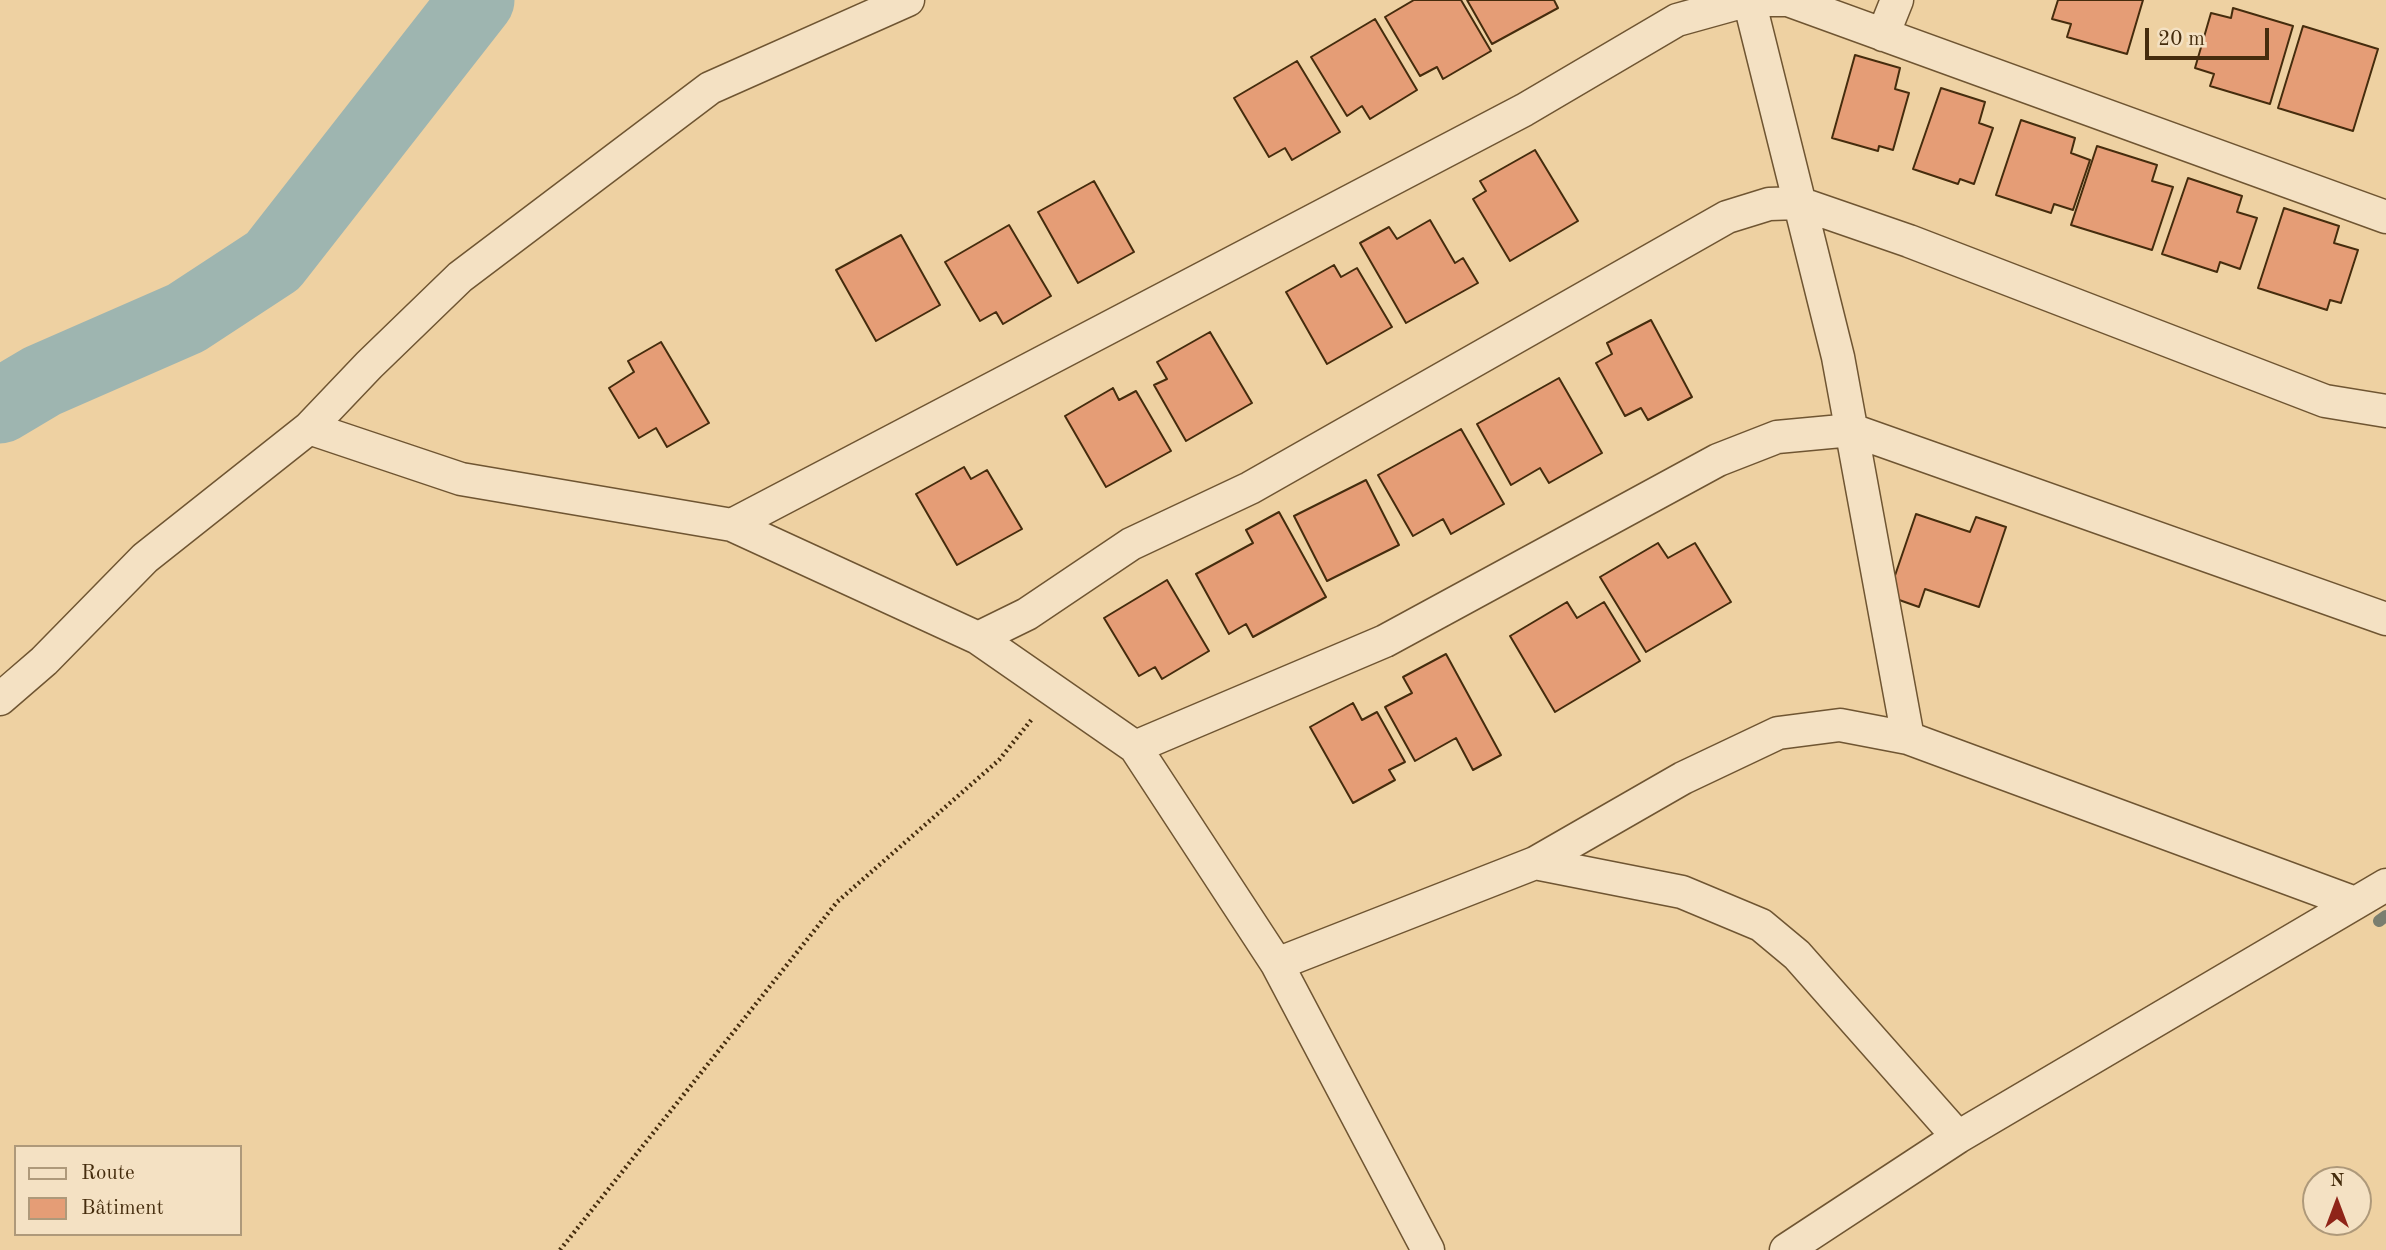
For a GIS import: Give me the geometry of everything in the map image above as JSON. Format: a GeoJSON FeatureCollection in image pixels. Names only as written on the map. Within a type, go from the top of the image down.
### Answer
{"type":"FeatureCollection","features":[{"type":"Feature","properties":{"kind":"street"},"geometry":{"type":"LineString","coordinates":[[0,699],[44,661],[145,558],[309,428],[460,276],[710,88],[908,0]]}},
{"type":"Feature","properties":{"kind":"street"},"geometry":{"type":"LineString","coordinates":[[732,525],[1524,110],[1677,20],[1749,0],[1788,0],[2386,217]]}},
{"type":"Feature","properties":{"kind":"street"},"geometry":{"type":"LineString","coordinates":[[1749,0],[1838,356],[1908,738]]}},
{"type":"Feature","properties":{"kind":"street"},"geometry":{"type":"LineString","coordinates":[[1883,35],[1897,0]]}},
{"type":"Feature","properties":{"kind":"street"},"geometry":{"type":"LineString","coordinates":[[978,638],[1027,614],[1130,544],[1250,488],[1727,217],[1769,204],[1799,203],[1909,241],[2325,401],[2386,411]]}},
{"type":"Feature","properties":{"kind":"street"},"geometry":{"type":"LineString","coordinates":[[309,428],[461,478],[732,525],[978,638],[1135,747],[1277,964],[1428,1250]]}},
{"type":"Feature","properties":{"kind":"street"},"geometry":{"type":"LineString","coordinates":[[1135,747],[1385,640],[1718,460],[1777,437],[1852,430],[2386,619]]}},
{"type":"Feature","properties":{"kind":"street"},"geometry":{"type":"LineString","coordinates":[[1277,964],[1535,863],[1683,778],[1778,733],[1840,725],[1908,738],[2355,903]]}},
{"type":"Feature","properties":{"kind":"street"},"geometry":{"type":"LineString","coordinates":[[1535,863],[1682,892],[1761,925],[1797,955],[1958,1137]]}},
{"type":"Feature","properties":{"kind":"street"},"geometry":{"type":"LineString","coordinates":[[1786,1250],[1958,1137],[2386,885]]}},
{"type":"Feature","properties":{"kind":"path"},"geometry":{"type":"LineString","coordinates":[[560,1250],[837,902],[999,761],[1054,691]]}},
{"type":"Feature","properties":{"kind":"building"},"geometry":{"type":"Polygon","coordinates":[[[1414,0],[1461,0],[1491,51],[1443,79],[1437,67],[1420,76],[1385,17],[1414,0]]]}},
{"type":"Feature","properties":{"kind":"building"},"geometry":{"type":"Polygon","coordinates":[[[1467,0],[1554,0],[1558,8],[1492,44],[1467,0]]]}},
{"type":"Feature","properties":{"kind":"building"},"geometry":{"type":"Polygon","coordinates":[[[2058,0],[2143,0],[2127,54],[2067,37],[2071,24],[2052,19],[2058,0]]]}},
{"type":"Feature","properties":{"kind":"building"},"geometry":{"type":"Polygon","coordinates":[[[2233,8],[2293,26],[2270,104],[2210,86],[2214,74],[2195,68],[2211,13],[2231,18],[2233,8]]]}},
{"type":"Feature","properties":{"kind":"building"},"geometry":{"type":"Polygon","coordinates":[[[1375,19],[1417,90],[1370,119],[1362,106],[1347,116],[1311,57],[1375,19]]]}},
{"type":"Feature","properties":{"kind":"building"},"geometry":{"type":"Polygon","coordinates":[[[2303,26],[2378,49],[2353,131],[2278,108],[2303,26]]]}},
{"type":"Feature","properties":{"kind":"building"},"geometry":{"type":"Polygon","coordinates":[[[1855,55],[1900,68],[1895,89],[1909,93],[1893,150],[1879,146],[1878,151],[1832,138],[1855,55]]]}},
{"type":"Feature","properties":{"kind":"building"},"geometry":{"type":"Polygon","coordinates":[[[1297,61],[1340,132],[1292,160],[1285,148],[1269,157],[1234,98],[1297,61]]]}},
{"type":"Feature","properties":{"kind":"building"},"geometry":{"type":"Polygon","coordinates":[[[1941,88],[1985,102],[1979,123],[1993,128],[1974,184],[1960,179],[1958,184],[1913,169],[1941,88]]]}},
{"type":"Feature","properties":{"kind":"building"},"geometry":{"type":"Polygon","coordinates":[[[2021,120],[2075,138],[2071,153],[2090,160],[2073,210],[2054,204],[2051,213],[1996,195],[2021,120]]]}},
{"type":"Feature","properties":{"kind":"building"},"geometry":{"type":"Polygon","coordinates":[[[2097,146],[2157,165],[2152,181],[2173,187],[2152,250],[2071,225],[2097,146]]]}},
{"type":"Feature","properties":{"kind":"building"},"geometry":{"type":"Polygon","coordinates":[[[1535,150],[1578,221],[1510,261],[1473,199],[1486,191],[1480,181],[1535,150]]]}},
{"type":"Feature","properties":{"kind":"building"},"geometry":{"type":"Polygon","coordinates":[[[2188,178],[2242,196],[2237,212],[2257,218],[2240,269],[2220,262],[2217,272],[2162,254],[2188,178]]]}},
{"type":"Feature","properties":{"kind":"building"},"geometry":{"type":"Polygon","coordinates":[[[1094,181],[1134,252],[1078,283],[1038,212],[1094,181]]]}},
{"type":"Feature","properties":{"kind":"building"},"geometry":{"type":"Polygon","coordinates":[[[2284,208],[2339,226],[2334,243],[2358,250],[2341,303],[2330,300],[2327,310],[2258,288],[2284,208]]]}},
{"type":"Feature","properties":{"kind":"building"},"geometry":{"type":"Polygon","coordinates":[[[1430,220],[1455,263],[1463,258],[1478,283],[1406,323],[1360,243],[1389,227],[1397,239],[1430,220]]]}},
{"type":"Feature","properties":{"kind":"building"},"geometry":{"type":"Polygon","coordinates":[[[1009,225],[1051,296],[1003,324],[996,312],[980,321],[945,262],[1009,225]]]}},
{"type":"Feature","properties":{"kind":"building"},"geometry":{"type":"Polygon","coordinates":[[[901,235],[940,305],[876,341],[836,270],[901,235]]]}},
{"type":"Feature","properties":{"kind":"building"},"geometry":{"type":"Polygon","coordinates":[[[1334,265],[1341,277],[1357,268],[1392,327],[1327,364],[1286,292],[1334,265]]]}},
{"type":"Feature","properties":{"kind":"building"},"geometry":{"type":"Polygon","coordinates":[[[1651,320],[1692,397],[1648,420],[1641,408],[1625,416],[1596,363],[1612,354],[1607,343],[1651,320]]]}},
{"type":"Feature","properties":{"kind":"building"},"geometry":{"type":"Polygon","coordinates":[[[1210,332],[1252,403],[1186,441],[1154,385],[1167,379],[1157,362],[1210,332]]]}},
{"type":"Feature","properties":{"kind":"building"},"geometry":{"type":"Polygon","coordinates":[[[661,342],[709,423],[667,447],[656,428],[639,438],[609,388],[634,372],[628,361],[661,342]]]}},
{"type":"Feature","properties":{"kind":"building"},"geometry":{"type":"Polygon","coordinates":[[[1559,378],[1602,453],[1549,483],[1540,468],[1511,485],[1477,424],[1559,378]]]}},
{"type":"Feature","properties":{"kind":"building"},"geometry":{"type":"Polygon","coordinates":[[[1113,388],[1119,400],[1136,391],[1171,451],[1106,487],[1065,416],[1113,388]]]}},
{"type":"Feature","properties":{"kind":"building"},"geometry":{"type":"Polygon","coordinates":[[[1461,429],[1504,504],[1451,534],[1443,519],[1413,536],[1378,475],[1461,429]]]}},
{"type":"Feature","properties":{"kind":"building"},"geometry":{"type":"Polygon","coordinates":[[[964,467],[971,479],[987,470],[1022,529],[957,565],[916,494],[964,467]]]}},
{"type":"Feature","properties":{"kind":"building"},"geometry":{"type":"Polygon","coordinates":[[[1366,480],[1399,545],[1327,581],[1294,516],[1366,480]]]}},
{"type":"Feature","properties":{"kind":"building"},"geometry":{"type":"Polygon","coordinates":[[[1279,512],[1326,597],[1253,637],[1246,624],[1229,634],[1196,574],[1253,543],[1246,530],[1279,512]]]}},
{"type":"Feature","properties":{"kind":"building"},"geometry":{"type":"Polygon","coordinates":[[[1916,514],[1970,532],[1976,517],[2006,527],[1979,607],[1925,589],[1919,607],[1888,596],[1916,514]]]}},
{"type":"Feature","properties":{"kind":"building"},"geometry":{"type":"Polygon","coordinates":[[[1658,543],[1668,558],[1695,543],[1731,602],[1646,652],[1600,577],[1658,543]]]}},
{"type":"Feature","properties":{"kind":"building"},"geometry":{"type":"Polygon","coordinates":[[[1167,580],[1209,651],[1162,679],[1155,667],[1139,676],[1104,618],[1167,580]]]}},
{"type":"Feature","properties":{"kind":"building"},"geometry":{"type":"Polygon","coordinates":[[[1567,602],[1577,618],[1604,602],[1640,661],[1555,712],[1510,636],[1567,602]]]}},
{"type":"Feature","properties":{"kind":"building"},"geometry":{"type":"Polygon","coordinates":[[[1446,654],[1501,755],[1473,770],[1456,738],[1415,761],[1385,707],[1412,693],[1403,677],[1446,654]]]}},
{"type":"Feature","properties":{"kind":"building"},"geometry":{"type":"Polygon","coordinates":[[[1353,703],[1362,720],[1377,712],[1405,762],[1389,770],[1395,780],[1353,803],[1310,727],[1353,703]]]}},
{"type":"Feature","properties":{"kind":"waterway"},"geometry":{"type":"LineString","coordinates":[[0,406],[42,381],[186,318],[273,261],[477,0]]}},
{"type":"Feature","properties":{"kind":"waterway"},"geometry":{"type":"LineString","coordinates":[[2379,921],[2386,916]]}}]}
